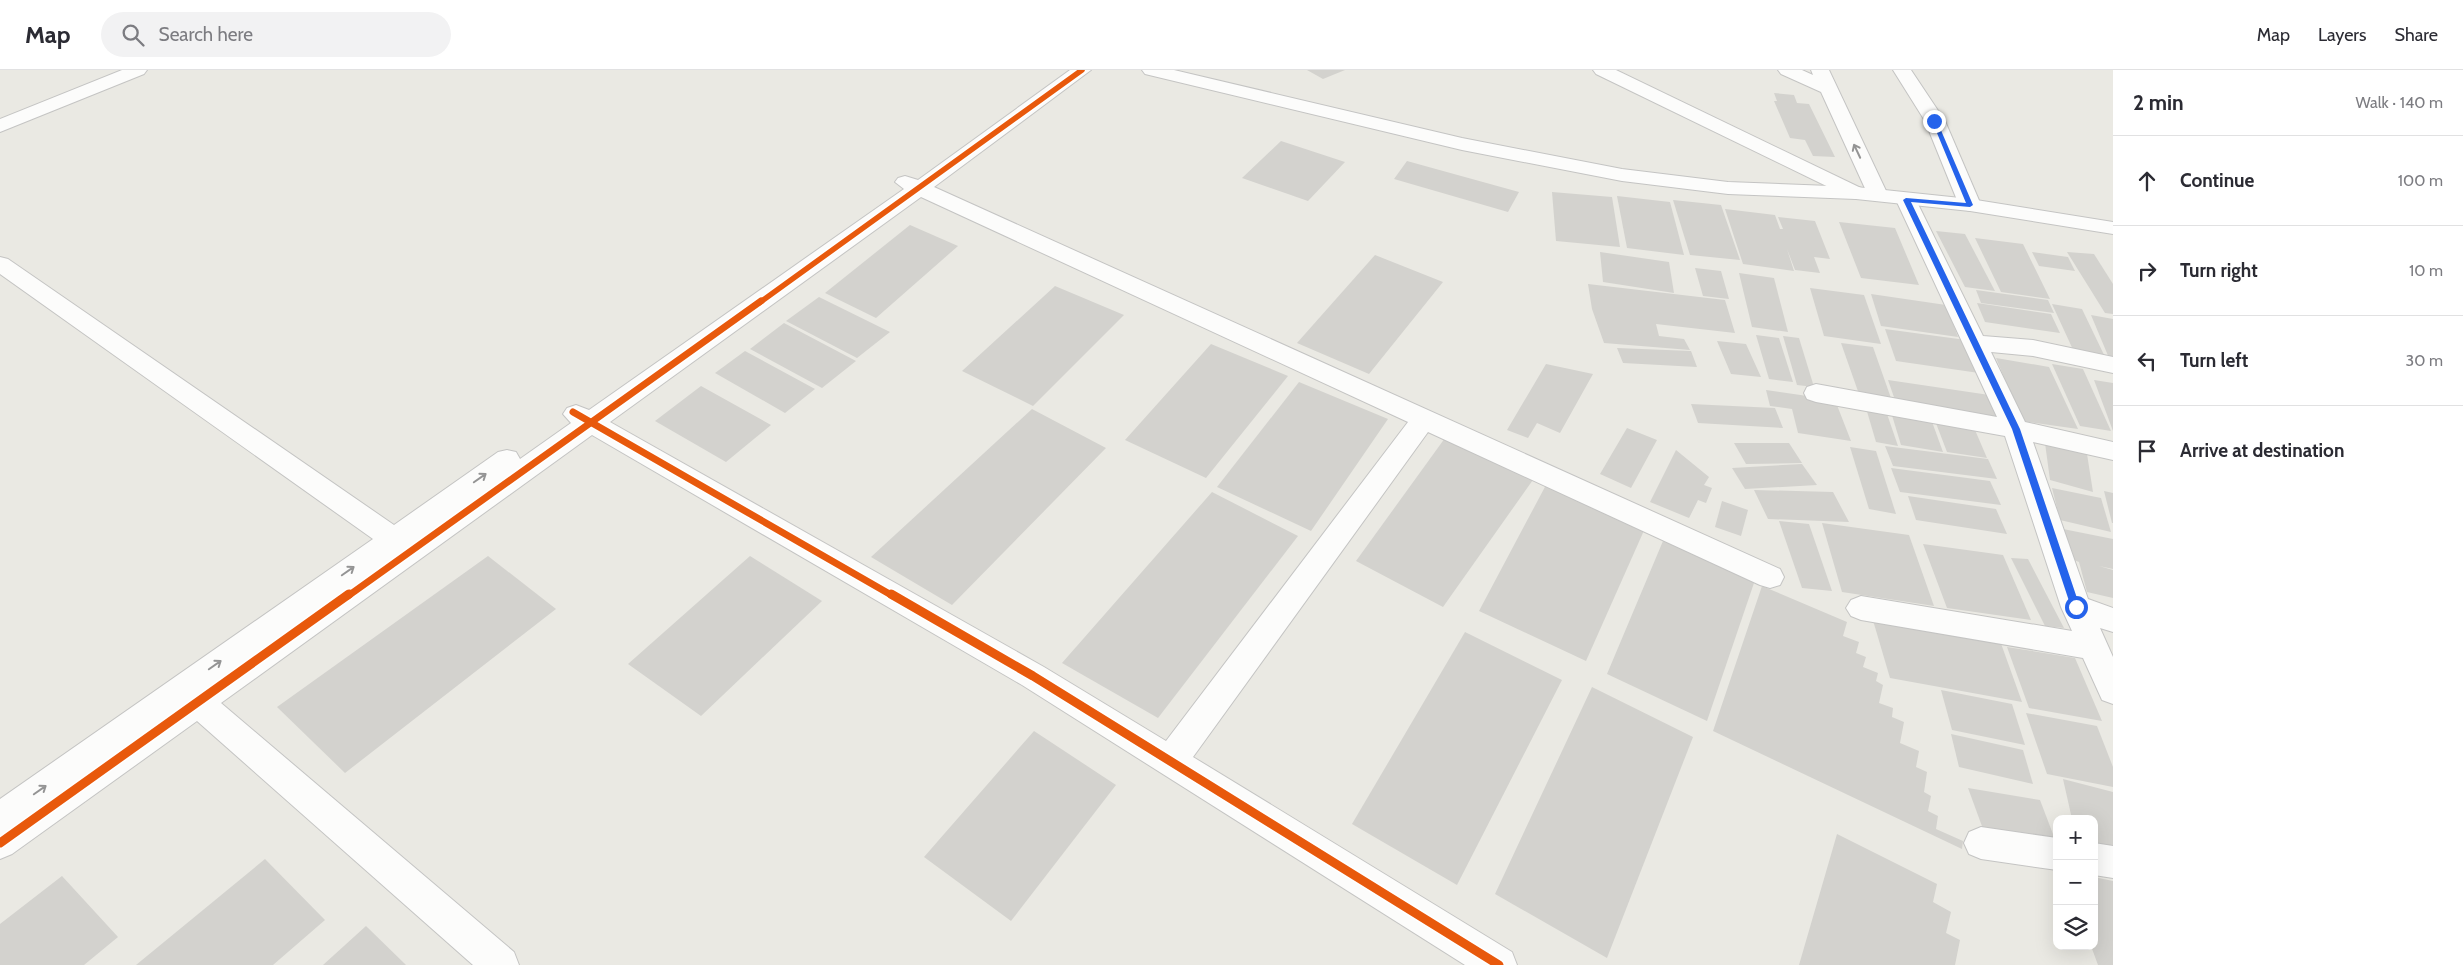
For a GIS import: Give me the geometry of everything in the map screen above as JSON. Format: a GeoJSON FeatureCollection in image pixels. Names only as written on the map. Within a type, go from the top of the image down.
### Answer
{"type":"FeatureCollection","features":[{"type":"Feature","properties":{"kind":"street"},"geometry":{"type":"LineString","coordinates":[[0,126],[138,70]]}},
{"type":"Feature","properties":{"kind":"street"},"geometry":{"type":"LineString","coordinates":[[0,818],[192,695],[912,185],[1082,70]]}},
{"type":"Feature","properties":{"kind":"street"},"geometry":{"type":"LineString","coordinates":[[1151,70],[1462,144],[1622,175],[1728,188],[1878,195],[1906,200],[1970,205],[2113,228]]}},
{"type":"Feature","properties":{"kind":"street"},"geometry":{"type":"LineString","coordinates":[[1602,70],[1856,193]]}},
{"type":"Feature","properties":{"kind":"street"},"geometry":{"type":"LineString","coordinates":[[1787,70],[1823,79],[1878,195]]}},
{"type":"Feature","properties":{"kind":"street"},"geometry":{"type":"LineString","coordinates":[[1902,70],[1934,121],[1970,205]]}},
{"type":"Feature","properties":{"kind":"street"},"geometry":{"type":"LineString","coordinates":[[912,185],[1770,577]]}},
{"type":"Feature","properties":{"kind":"street"},"geometry":{"type":"LineString","coordinates":[[1906,200],[2016,429],[2076,607],[2113,691]]}},
{"type":"Feature","properties":{"kind":"street"},"geometry":{"type":"LineString","coordinates":[[0,264],[394,539]]}},
{"type":"Feature","properties":{"kind":"street"},"geometry":{"type":"LineString","coordinates":[[1975,343],[2033,348],[2113,364]]}},
{"type":"Feature","properties":{"kind":"street"},"geometry":{"type":"LineString","coordinates":[[1816,393],[2016,429],[2113,451]]}},
{"type":"Feature","properties":{"kind":"street"},"geometry":{"type":"LineString","coordinates":[[0,843],[394,539],[582,417]]}},
{"type":"Feature","properties":{"kind":"street"},"geometry":{"type":"LineString","coordinates":[[582,417],[1033,676],[1499,965]]}},
{"type":"Feature","properties":{"kind":"street"},"geometry":{"type":"LineString","coordinates":[[1171,761],[1424,419]]}},
{"type":"Feature","properties":{"kind":"street"},"geometry":{"type":"LineString","coordinates":[[2076,607],[2113,620]]}},
{"type":"Feature","properties":{"kind":"street"},"geometry":{"type":"LineString","coordinates":[[1861,608],[2094,647]]}},
{"type":"Feature","properties":{"kind":"street"},"geometry":{"type":"LineString","coordinates":[[192,695],[500,965]]}},
{"type":"Feature","properties":{"kind":"street"},"geometry":{"type":"LineString","coordinates":[[1981,843],[2053,853]]}},
{"type":"Feature","properties":{"kind":"street"},"geometry":{"type":"LineString","coordinates":[[2098,860],[2113,862]]}},
{"type":"Feature","properties":{"kind":"building"},"geometry":{"type":"Polygon","coordinates":[[[1307,70],[1345,70],[1323,79],[1307,70]]]}},
{"type":"Feature","properties":{"kind":"building"},"geometry":{"type":"Polygon","coordinates":[[[1774,93],[1794,95],[1797,103],[1809,104],[1835,157],[1813,156],[1805,140],[1790,138],[1774,101],[1777,101],[1774,93]]]}},
{"type":"Feature","properties":{"kind":"building"},"geometry":{"type":"Polygon","coordinates":[[[1281,141],[1345,162],[1308,201],[1242,178],[1281,141]]]}},
{"type":"Feature","properties":{"kind":"building"},"geometry":{"type":"Polygon","coordinates":[[[1407,161],[1519,192],[1508,212],[1394,179],[1407,161]]]}},
{"type":"Feature","properties":{"kind":"building"},"geometry":{"type":"Polygon","coordinates":[[[1552,192],[1612,197],[1620,247],[1556,241],[1552,192]]]}},
{"type":"Feature","properties":{"kind":"building"},"geometry":{"type":"Polygon","coordinates":[[[1617,196],[1670,202],[1684,255],[1627,248],[1617,196]]]}},
{"type":"Feature","properties":{"kind":"building"},"geometry":{"type":"Polygon","coordinates":[[[1673,200],[1721,205],[1740,260],[1690,255],[1673,200]]]}},
{"type":"Feature","properties":{"kind":"building"},"geometry":{"type":"Polygon","coordinates":[[[1725,209],[1775,215],[1780,229],[1783,229],[1778,217],[1815,221],[1830,259],[1814,257],[1820,273],[1795,270],[1787,249],[1794,271],[1743,264],[1725,209]]]}},
{"type":"Feature","properties":{"kind":"building"},"geometry":{"type":"Polygon","coordinates":[[[1839,222],[1895,228],[1919,285],[1861,278],[1839,222]]]}},
{"type":"Feature","properties":{"kind":"building"},"geometry":{"type":"Polygon","coordinates":[[[910,225],[958,246],[876,318],[825,293],[910,225]]]}},
{"type":"Feature","properties":{"kind":"building"},"geometry":{"type":"Polygon","coordinates":[[[1936,231],[1965,234],[1995,291],[1965,287],[1936,231]]]}},
{"type":"Feature","properties":{"kind":"building"},"geometry":{"type":"Polygon","coordinates":[[[1975,238],[2023,244],[2050,299],[2001,292],[1975,238]]]}},
{"type":"Feature","properties":{"kind":"building"},"geometry":{"type":"Polygon","coordinates":[[[1600,252],[1669,262],[1674,293],[1603,282],[1600,252]]]}},
{"type":"Feature","properties":{"kind":"building"},"geometry":{"type":"Polygon","coordinates":[[[2032,252],[2068,257],[2075,271],[2039,266],[2032,252]]]}},
{"type":"Feature","properties":{"kind":"building"},"geometry":{"type":"Polygon","coordinates":[[[2067,252],[2094,254],[2113,284],[2113,314],[2105,313],[2067,252]]]}},
{"type":"Feature","properties":{"kind":"building"},"geometry":{"type":"Polygon","coordinates":[[[1375,255],[1443,282],[1369,374],[1297,343],[1375,255]]]}},
{"type":"Feature","properties":{"kind":"building"},"geometry":{"type":"Polygon","coordinates":[[[1695,268],[1721,271],[1729,299],[1703,296],[1695,268]]]}},
{"type":"Feature","properties":{"kind":"building"},"geometry":{"type":"Polygon","coordinates":[[[1739,273],[1774,278],[1788,332],[1752,327],[1739,273]]]}},
{"type":"Feature","properties":{"kind":"building"},"geometry":{"type":"Polygon","coordinates":[[[1588,284],[1725,300],[1735,333],[1656,324],[1659,336],[1684,339],[1690,350],[1604,343],[1592,309],[1588,284]]]}},
{"type":"Feature","properties":{"kind":"building"},"geometry":{"type":"Polygon","coordinates":[[[1055,286],[1124,315],[1033,406],[962,371],[1055,286]]]}},
{"type":"Feature","properties":{"kind":"building"},"geometry":{"type":"Polygon","coordinates":[[[1810,288],[1864,295],[1881,344],[1824,336],[1810,288]]]}},
{"type":"Feature","properties":{"kind":"building"},"geometry":{"type":"Polygon","coordinates":[[[1976,290],[2048,300],[2054,313],[1981,303],[1976,290]]]}},
{"type":"Feature","properties":{"kind":"building"},"geometry":{"type":"Polygon","coordinates":[[[1871,294],[1946,305],[1958,337],[1881,326],[1871,294]]]}},
{"type":"Feature","properties":{"kind":"building"},"geometry":{"type":"Polygon","coordinates":[[[819,297],[890,332],[857,358],[786,321],[819,297]]]}},
{"type":"Feature","properties":{"kind":"building"},"geometry":{"type":"Polygon","coordinates":[[[1977,303],[2051,314],[2060,333],[1985,322],[1977,303]]]}},
{"type":"Feature","properties":{"kind":"building"},"geometry":{"type":"Polygon","coordinates":[[[2052,304],[2082,309],[2106,359],[2075,354],[2052,304]]]}},
{"type":"Feature","properties":{"kind":"building"},"geometry":{"type":"Polygon","coordinates":[[[2091,315],[2113,319],[2113,359],[2109,358],[2091,315]]]}},
{"type":"Feature","properties":{"kind":"building"},"geometry":{"type":"Polygon","coordinates":[[[784,323],[856,361],[822,388],[750,349],[784,323]]]}},
{"type":"Feature","properties":{"kind":"building"},"geometry":{"type":"Polygon","coordinates":[[[1885,329],[1966,340],[1979,373],[1896,361],[1885,329]]]}},
{"type":"Feature","properties":{"kind":"building"},"geometry":{"type":"Polygon","coordinates":[[[1756,335],[1779,338],[1793,382],[1769,379],[1756,335]]]}},
{"type":"Feature","properties":{"kind":"building"},"geometry":{"type":"Polygon","coordinates":[[[1783,336],[1799,338],[1814,387],[1797,385],[1783,336]]]}},
{"type":"Feature","properties":{"kind":"building"},"geometry":{"type":"Polygon","coordinates":[[[1717,341],[1746,344],[1761,377],[1731,374],[1717,341]]]}},
{"type":"Feature","properties":{"kind":"building"},"geometry":{"type":"Polygon","coordinates":[[[1841,343],[1873,347],[1892,401],[1860,397],[1841,343]]]}},
{"type":"Feature","properties":{"kind":"building"},"geometry":{"type":"Polygon","coordinates":[[[1211,344],[1288,376],[1206,478],[1125,440],[1211,344]]]}},
{"type":"Feature","properties":{"kind":"building"},"geometry":{"type":"Polygon","coordinates":[[[1617,348],[1691,351],[1697,367],[1623,363],[1617,348]]]}},
{"type":"Feature","properties":{"kind":"building"},"geometry":{"type":"Polygon","coordinates":[[[745,351],[815,389],[785,413],[715,373],[745,351]]]}},
{"type":"Feature","properties":{"kind":"building"},"geometry":{"type":"Polygon","coordinates":[[[1996,358],[2049,367],[2078,429],[2022,421],[1996,358]]]}},
{"type":"Feature","properties":{"kind":"building"},"geometry":{"type":"Polygon","coordinates":[[[1546,364],[1593,374],[1560,433],[1537,423],[1528,438],[1507,430],[1546,364]]]}},
{"type":"Feature","properties":{"kind":"building"},"geometry":{"type":"Polygon","coordinates":[[[2052,364],[2083,369],[2111,431],[2080,426],[2052,364]]]}},
{"type":"Feature","properties":{"kind":"building"},"geometry":{"type":"Polygon","coordinates":[[[1888,380],[1996,396],[2006,420],[1896,403],[1888,380]]]}},
{"type":"Feature","properties":{"kind":"building"},"geometry":{"type":"Polygon","coordinates":[[[2094,380],[2113,383],[2113,431],[2094,380]]]}},
{"type":"Feature","properties":{"kind":"building"},"geometry":{"type":"Polygon","coordinates":[[[1299,382],[1388,419],[1311,531],[1217,487],[1299,382]]]}},
{"type":"Feature","properties":{"kind":"building"},"geometry":{"type":"Polygon","coordinates":[[[701,386],[771,425],[726,462],[655,421],[701,386]]]}},
{"type":"Feature","properties":{"kind":"building"},"geometry":{"type":"Polygon","coordinates":[[[1766,390],[1835,400],[1851,441],[1798,433],[1792,409],[1770,406],[1766,390]]]}},
{"type":"Feature","properties":{"kind":"building"},"geometry":{"type":"Polygon","coordinates":[[[1691,404],[1775,408],[1783,428],[1698,423],[1691,404]]]}},
{"type":"Feature","properties":{"kind":"building"},"geometry":{"type":"Polygon","coordinates":[[[1866,408],[1886,411],[1898,446],[1876,442],[1866,408]]]}},
{"type":"Feature","properties":{"kind":"building"},"geometry":{"type":"Polygon","coordinates":[[[1032,409],[1106,448],[952,605],[871,557],[1032,409]]]}},
{"type":"Feature","properties":{"kind":"building"},"geometry":{"type":"Polygon","coordinates":[[[1891,412],[1931,419],[1943,452],[1901,445],[1891,412]]]}},
{"type":"Feature","properties":{"kind":"building"},"geometry":{"type":"Polygon","coordinates":[[[1934,418],[1972,423],[1987,458],[1947,452],[1934,418]]]}},
{"type":"Feature","properties":{"kind":"building"},"geometry":{"type":"Polygon","coordinates":[[[1627,428],[1657,440],[1631,488],[1600,474],[1627,428]]]}},
{"type":"Feature","properties":{"kind":"building"},"geometry":{"type":"Polygon","coordinates":[[[1445,438],[1535,477],[1443,607],[1356,561],[1445,438]]]}},
{"type":"Feature","properties":{"kind":"building"},"geometry":{"type":"Polygon","coordinates":[[[1734,443],[1789,443],[1802,463],[1746,464],[1734,443]]]}},
{"type":"Feature","properties":{"kind":"building"},"geometry":{"type":"Polygon","coordinates":[[[2045,443],[2087,454],[2093,492],[2050,480],[2045,443]]]}},
{"type":"Feature","properties":{"kind":"building"},"geometry":{"type":"Polygon","coordinates":[[[1885,446],[1988,459],[1997,479],[1893,466],[1885,446]]]}},
{"type":"Feature","properties":{"kind":"building"},"geometry":{"type":"Polygon","coordinates":[[[1850,447],[1876,451],[1896,514],[1869,509],[1850,447]]]}},
{"type":"Feature","properties":{"kind":"building"},"geometry":{"type":"Polygon","coordinates":[[[1676,450],[1709,477],[1704,485],[1712,488],[1706,503],[1698,500],[1689,518],[1650,502],[1676,450]]]}},
{"type":"Feature","properties":{"kind":"building"},"geometry":{"type":"Polygon","coordinates":[[[1802,464],[1817,485],[1745,489],[1732,468],[1802,464]]]}},
{"type":"Feature","properties":{"kind":"building"},"geometry":{"type":"Polygon","coordinates":[[[1891,468],[1990,481],[2001,505],[1900,492],[1891,468]]]}},
{"type":"Feature","properties":{"kind":"building"},"geometry":{"type":"Polygon","coordinates":[[[1546,485],[1646,526],[1586,661],[1479,611],[1546,485]]]}},
{"type":"Feature","properties":{"kind":"building"},"geometry":{"type":"Polygon","coordinates":[[[2052,488],[2101,498],[2111,532],[2060,520],[2052,488]]]}},
{"type":"Feature","properties":{"kind":"building"},"geometry":{"type":"Polygon","coordinates":[[[1754,490],[1833,492],[1849,522],[1768,519],[1754,490]]]}},
{"type":"Feature","properties":{"kind":"building"},"geometry":{"type":"Polygon","coordinates":[[[2104,491],[2113,493],[2113,523],[2112,523],[2104,491]]]}},
{"type":"Feature","properties":{"kind":"building"},"geometry":{"type":"Polygon","coordinates":[[[1212,492],[1298,536],[1158,718],[1062,663],[1212,492]]]}},
{"type":"Feature","properties":{"kind":"building"},"geometry":{"type":"Polygon","coordinates":[[[1908,496],[1996,509],[2007,534],[1916,520],[1908,496]]]}},
{"type":"Feature","properties":{"kind":"building"},"geometry":{"type":"Polygon","coordinates":[[[1722,501],[1748,510],[1741,536],[1715,527],[1722,501]]]}},
{"type":"Feature","properties":{"kind":"building"},"geometry":{"type":"Polygon","coordinates":[[[1779,521],[1809,524],[1832,591],[1802,588],[1779,521]]]}},
{"type":"Feature","properties":{"kind":"building"},"geometry":{"type":"Polygon","coordinates":[[[1822,523],[1909,535],[1934,606],[1842,592],[1822,523]]]}},
{"type":"Feature","properties":{"kind":"building"},"geometry":{"type":"Polygon","coordinates":[[[2063,529],[2113,539],[2113,569],[2099,566],[2113,570],[2113,598],[2087,592],[2079,562],[2074,560],[2063,529]]]}},
{"type":"Feature","properties":{"kind":"building"},"geometry":{"type":"Polygon","coordinates":[[[1663,541],[1755,580],[1707,721],[1607,674],[1663,541]]]}},
{"type":"Feature","properties":{"kind":"building"},"geometry":{"type":"Polygon","coordinates":[[[1923,544],[2003,555],[2031,620],[1947,608],[1923,544]]]}},
{"type":"Feature","properties":{"kind":"building"},"geometry":{"type":"Polygon","coordinates":[[[488,556],[556,609],[345,773],[277,707],[488,556]]]}},
{"type":"Feature","properties":{"kind":"building"},"geometry":{"type":"Polygon","coordinates":[[[750,556],[822,601],[701,716],[628,664],[750,556]]]}},
{"type":"Feature","properties":{"kind":"building"},"geometry":{"type":"Polygon","coordinates":[[[2011,558],[2028,559],[2064,628],[2045,626],[2011,558]]]}},
{"type":"Feature","properties":{"kind":"building"},"geometry":{"type":"Polygon","coordinates":[[[1762,586],[1847,622],[1843,636],[1859,642],[1856,653],[1866,657],[1863,667],[1878,673],[1876,681],[1883,685],[1879,703],[1893,708],[1892,717],[1904,722],[1900,743],[1919,751],[1916,767],[1927,772],[1924,792],[1931,796],[1928,811],[1938,816],[1936,829],[1963,841],[1962,849],[1713,731],[1762,586]]]}},
{"type":"Feature","properties":{"kind":"building"},"geometry":{"type":"Polygon","coordinates":[[[1872,617],[1999,638],[2022,702],[1890,678],[1872,617]]]}},
{"type":"Feature","properties":{"kind":"building"},"geometry":{"type":"Polygon","coordinates":[[[1465,632],[1562,680],[1457,885],[1352,824],[1465,632]]]}},
{"type":"Feature","properties":{"kind":"building"},"geometry":{"type":"Polygon","coordinates":[[[2007,647],[2075,658],[2102,721],[2029,708],[2007,647]]]}},
{"type":"Feature","properties":{"kind":"building"},"geometry":{"type":"Polygon","coordinates":[[[1592,687],[1693,737],[1607,958],[1495,894],[1592,687]]]}},
{"type":"Feature","properties":{"kind":"building"},"geometry":{"type":"Polygon","coordinates":[[[1941,690],[2012,704],[2025,745],[1952,730],[1941,690]]]}},
{"type":"Feature","properties":{"kind":"building"},"geometry":{"type":"Polygon","coordinates":[[[2026,713],[2097,726],[2113,767],[2113,787],[2047,774],[2026,713]]]}},
{"type":"Feature","properties":{"kind":"building"},"geometry":{"type":"Polygon","coordinates":[[[1034,731],[1116,785],[1011,921],[924,857],[1034,731]]]}},
{"type":"Feature","properties":{"kind":"building"},"geometry":{"type":"Polygon","coordinates":[[[1951,734],[2023,750],[2033,784],[1959,767],[1951,734]]]}},
{"type":"Feature","properties":{"kind":"building"},"geometry":{"type":"Polygon","coordinates":[[[2063,779],[2113,792],[2113,852],[2098,848],[2098,815],[2071,815],[2063,779]]]}},
{"type":"Feature","properties":{"kind":"building"},"geometry":{"type":"Polygon","coordinates":[[[1968,788],[2040,800],[2053,834],[2053,841],[1983,829],[1968,788]]]}},
{"type":"Feature","properties":{"kind":"building"},"geometry":{"type":"Polygon","coordinates":[[[1837,834],[1937,884],[1933,902],[1951,912],[1946,933],[1960,940],[1955,965],[1799,965],[1837,834]]]}},
{"type":"Feature","properties":{"kind":"building"},"geometry":{"type":"Polygon","coordinates":[[[265,859],[325,920],[273,965],[136,965],[265,859]]]}},
{"type":"Feature","properties":{"kind":"building"},"geometry":{"type":"Polygon","coordinates":[[[62,876],[118,937],[84,965],[0,965],[0,924],[62,876]]]}},
{"type":"Feature","properties":{"kind":"building"},"geometry":{"type":"Polygon","coordinates":[[[2098,878],[2113,881],[2113,965],[2098,965],[2092,950],[2098,950],[2098,878]]]}},
{"type":"Feature","properties":{"kind":"building"},"geometry":{"type":"Polygon","coordinates":[[[366,926],[406,965],[323,965],[366,926]]]}},
{"type":"Feature","properties":{"kind":"cycle path"},"geometry":{"type":"LineString","coordinates":[[0,843],[920,188],[1082,70]]}},
{"type":"Feature","properties":{"kind":"cycle path"},"geometry":{"type":"LineString","coordinates":[[573,412],[1033,676],[1499,965]]}},
{"type":"Feature","properties":{"kind":"route"},"geometry":{"type":"LineString","coordinates":[[1934,121],[1970,205],[1906,200],[2016,429],[2076,607]]}}]}
